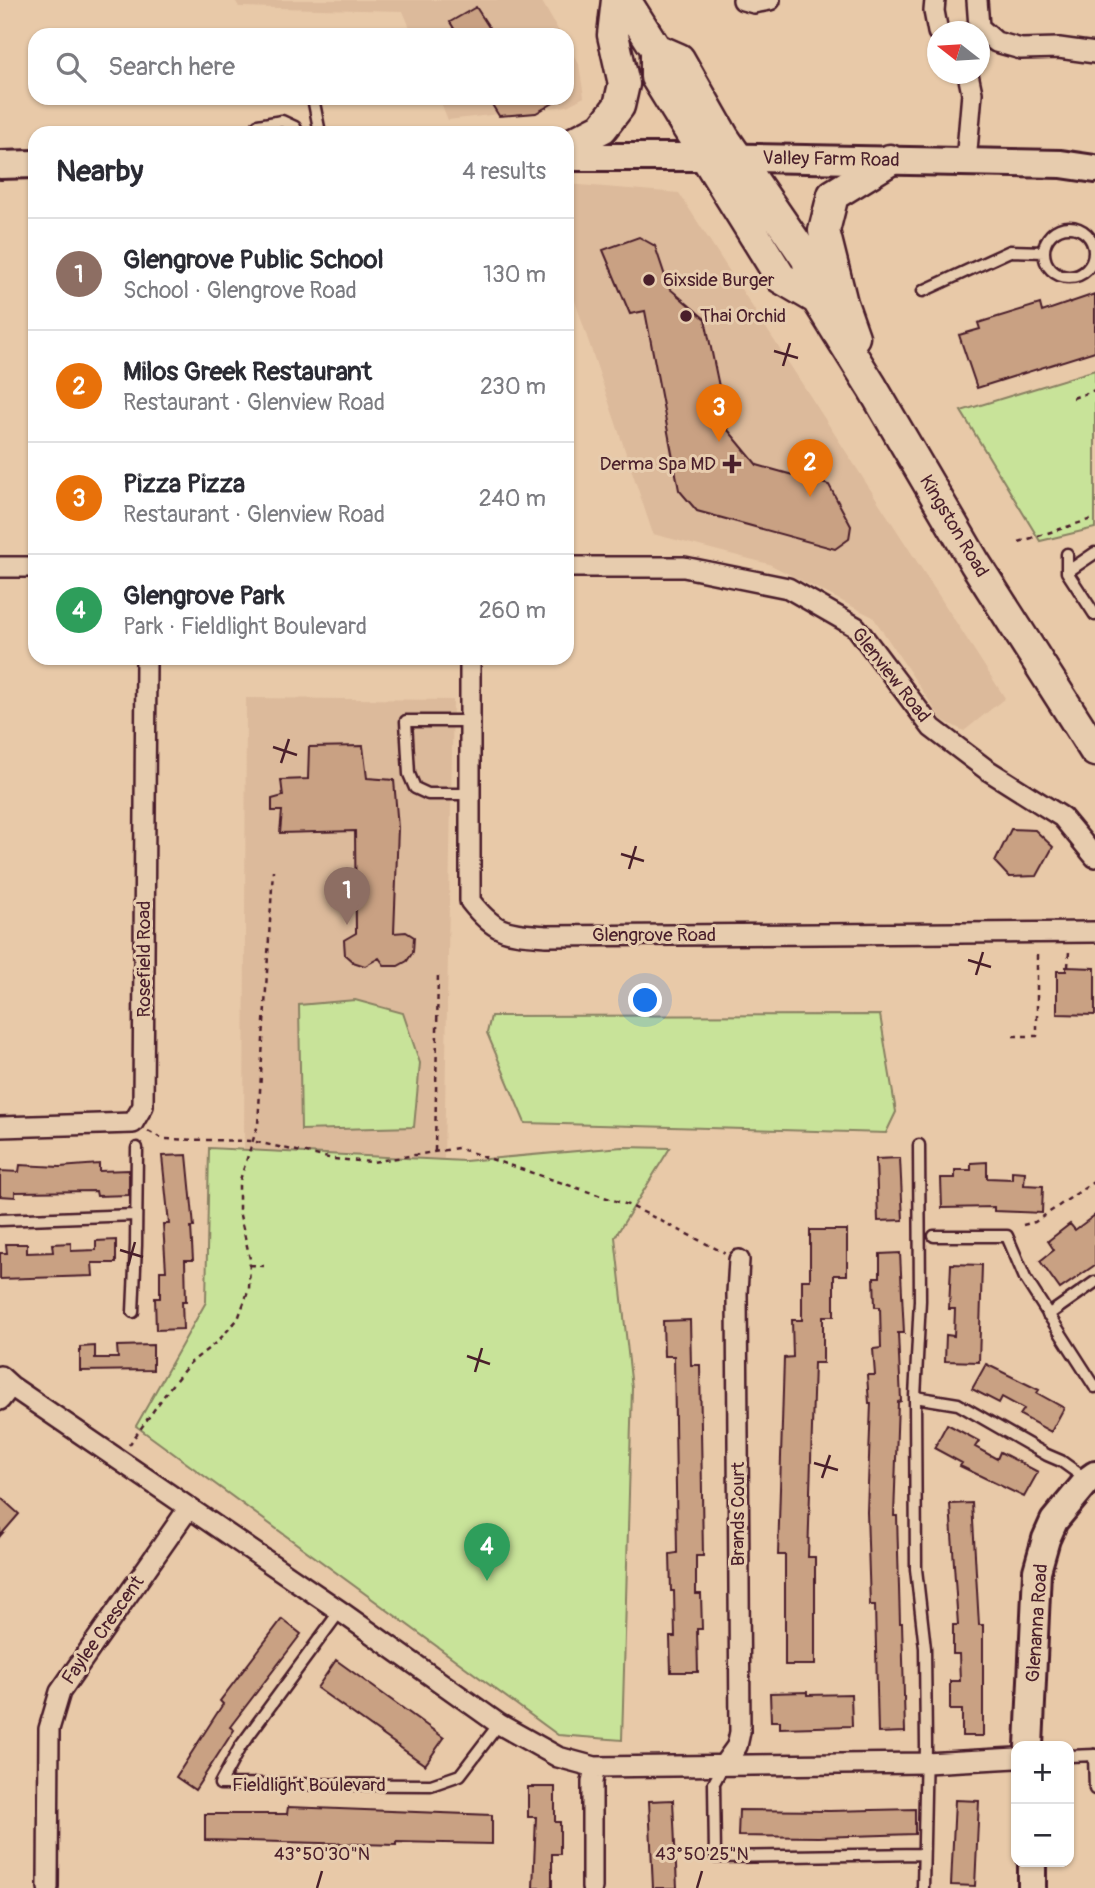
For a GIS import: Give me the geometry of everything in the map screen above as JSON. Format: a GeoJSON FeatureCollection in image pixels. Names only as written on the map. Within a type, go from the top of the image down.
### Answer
{"type":"FeatureCollection","features":[{"type":"Feature","properties":{"kind":"main road"},"geometry":{"type":"LineString","coordinates":[[574,142],[602,128],[619,106],[624,85],[613,35],[617,0]]}},
{"type":"Feature","properties":{"kind":"main road","name":"Kingston Road"},"geometry":{"type":"LineString","coordinates":[[625,0],[656,49],[656,77],[781,278],[817,299]]}},
{"type":"Feature","properties":{"kind":"main road","name":"Kingston Road"},"geometry":{"type":"LineString","coordinates":[[656,49],[679,59],[737,158],[807,259],[817,299],[975,563],[1095,751]]}},
{"type":"Feature","properties":{"kind":"main road"},"geometry":{"type":"LineString","coordinates":[[872,387],[842,303],[824,231],[834,195],[890,160]]}},
{"type":"Feature","properties":{"kind":"street"},"geometry":{"type":"LineString","coordinates":[[743,0],[754,3],[770,0]]}},
{"type":"Feature","properties":{"kind":"street"},"geometry":{"type":"LineString","coordinates":[[935,0],[936,21]]}},
{"type":"Feature","properties":{"kind":"street"},"geometry":{"type":"LineString","coordinates":[[978,0],[979,27],[996,42],[1021,49],[1059,48],[1095,53]]}},
{"type":"Feature","properties":{"kind":"street"},"geometry":{"type":"LineString","coordinates":[[966,162],[972,93],[970,84]]}},
{"type":"Feature","properties":{"kind":"street","name":"Valley Farm Road"},"geometry":{"type":"LineString","coordinates":[[574,157],[890,160],[1061,164],[1095,169]]}},
{"type":"Feature","properties":{"kind":"street"},"geometry":{"type":"LineString","coordinates":[[0,164],[28,164]]}},
{"type":"Feature","properties":{"kind":"street","name":"Glenview Road"},"geometry":{"type":"LineString","coordinates":[[574,567],[684,567],[788,588],[856,627],[932,728],[985,769],[1062,817],[1095,857]]}},
{"type":"Feature","properties":{"kind":"street"},"geometry":{"type":"LineString","coordinates":[[0,568],[28,568]]}},
{"type":"Feature","properties":{"kind":"street","name":"Rosefield Road"},"geometry":{"type":"LineString","coordinates":[[133,1123],[144,1106],[146,665]]}},
{"type":"Feature","properties":{"kind":"street","name":"Glengrove Road"},"geometry":{"type":"LineString","coordinates":[[470,665],[470,901],[485,921],[505,933],[560,936],[1095,932]]}},
{"type":"Feature","properties":{"kind":"street"},"geometry":{"type":"LineString","coordinates":[[0,1127],[133,1123]]}},
{"type":"Feature","properties":{"kind":"street","name":"Brands Court"},"geometry":{"type":"LineString","coordinates":[[724,1764],[737,1746],[740,1732],[739,1260]]}},
{"type":"Feature","properties":{"kind":"street"},"geometry":{"type":"LineString","coordinates":[[4,1388],[117,1458],[499,1724],[558,1757],[595,1767],[926,1763],[1011,1758]]}},
{"type":"Feature","properties":{"kind":"street","name":"Glenanna Road"},"geometry":{"type":"LineString","coordinates":[[1029,1741],[1037,1571],[1054,1521],[1092,1477]]}},
{"type":"Feature","properties":{"kind":"street","name":"Faylee Crescent"},"geometry":{"type":"LineString","coordinates":[[48,1888],[49,1729],[60,1692],[187,1509]]}},
{"type":"Feature","properties":{"kind":"street"},"geometry":{"type":"LineString","coordinates":[[592,1888],[592,1782],[595,1767]]}},
{"type":"Feature","properties":{"kind":"street"},"geometry":{"type":"LineString","coordinates":[[1032,1867],[1032,1888]]}},
{"type":"Feature","properties":{"kind":"lane"},"geometry":{"type":"LineString","coordinates":[[314,105],[319,126]]}},
{"type":"Feature","properties":{"kind":"lane"},"geometry":{"type":"LineString","coordinates":[[258,126],[282,121],[293,126]]}},
{"type":"Feature","properties":{"kind":"lane"},"geometry":{"type":"LineString","coordinates":[[1067,226],[1086,232],[1095,246],[1094,259],[1089,268],[1082,275],[1072,278],[1053,272],[1047,264],[1044,252],[1050,236],[1067,226]]}},
{"type":"Feature","properties":{"kind":"lane"},"geometry":{"type":"LineString","coordinates":[[923,291],[1010,251],[1044,252]]}},
{"type":"Feature","properties":{"kind":"lane"},"geometry":{"type":"LineString","coordinates":[[1067,572],[1095,553]]}},
{"type":"Feature","properties":{"kind":"lane"},"geometry":{"type":"LineString","coordinates":[[1067,554],[1067,572],[1095,615]]}},
{"type":"Feature","properties":{"kind":"lane"},"geometry":{"type":"LineString","coordinates":[[470,721],[406,722],[409,774],[415,788],[428,794],[470,794]]}},
{"type":"Feature","properties":{"kind":"lane"},"geometry":{"type":"LineString","coordinates":[[919,1145],[920,1300],[915,1397],[916,1569],[925,1648],[923,1888]]}},
{"type":"Feature","properties":{"kind":"lane"},"geometry":{"type":"LineString","coordinates":[[133,1312],[137,1148]]}},
{"type":"Feature","properties":{"kind":"lane"},"geometry":{"type":"LineString","coordinates":[[0,1220],[135,1215]]}},
{"type":"Feature","properties":{"kind":"lane"},"geometry":{"type":"LineString","coordinates":[[934,1236],[1007,1236],[1025,1278],[1095,1387]]}},
{"type":"Feature","properties":{"kind":"lane"},"geometry":{"type":"LineString","coordinates":[[1048,1315],[1095,1282]]}},
{"type":"Feature","properties":{"kind":"lane"},"geometry":{"type":"LineString","coordinates":[[915,1397],[958,1404],[1047,1455],[1092,1477]]}},
{"type":"Feature","properties":{"kind":"lane","name":"Fieldlight Boulevard"},"geometry":{"type":"LineString","coordinates":[[340,1611],[240,1747],[220,1784],[431,1785],[460,1775],[499,1724]]}},
{"type":"Feature","properties":{"kind":"lane"},"geometry":{"type":"LineString","coordinates":[[1074,1756],[1095,1755],[1095,1789]]}},
{"type":"Feature","properties":{"kind":"lane"},"geometry":{"type":"LineString","coordinates":[[724,1764],[714,1783],[715,1857],[922,1854]]}},
{"type":"Feature","properties":{"kind":"path"},"geometry":{"type":"LineString","coordinates":[[1073,398],[1095,390]]}},
{"type":"Feature","properties":{"kind":"path"},"geometry":{"type":"LineString","coordinates":[[1019,542],[1095,518]]}},
{"type":"Feature","properties":{"kind":"path"},"geometry":{"type":"LineString","coordinates":[[117,1458],[177,1378],[238,1319],[249,1289],[250,1265],[239,1210],[239,1183],[258,1125],[273,870]]}},
{"type":"Feature","properties":{"kind":"path"},"geometry":{"type":"LineString","coordinates":[[1013,1036],[1037,1036],[1037,951]]}},
{"type":"Feature","properties":{"kind":"path"},"geometry":{"type":"LineString","coordinates":[[1069,951],[1069,967]]}},
{"type":"Feature","properties":{"kind":"path"},"geometry":{"type":"LineString","coordinates":[[435,1151],[438,972]]}},
{"type":"Feature","properties":{"kind":"path"},"geometry":{"type":"LineString","coordinates":[[133,1123],[163,1139],[252,1141],[333,1159],[372,1162],[458,1148],[631,1206],[739,1260]]}},
{"type":"Feature","properties":{"kind":"path"},"geometry":{"type":"LineString","coordinates":[[1023,1225],[1035,1222],[1095,1181]]}},
{"type":"Feature","properties":{"kind":"path"},"geometry":{"type":"LineString","coordinates":[[250,1265],[264,1266]]}},
{"type":"Feature","properties":{"kind":"shaded area"},"geometry":{"type":"Polygon","coordinates":[[[235,0],[541,0],[557,28],[410,28],[403,11],[239,7],[235,0]]]}},
{"type":"Feature","properties":{"kind":"shaded area"},"geometry":{"type":"Polygon","coordinates":[[[574,56],[579,64],[584,97],[574,102],[574,56]]]}},
{"type":"Feature","properties":{"kind":"shaded area"},"geometry":{"type":"Polygon","coordinates":[[[442,105],[569,105],[567,106],[448,120],[442,105]]]}},
{"type":"Feature","properties":{"kind":"shaded area"},"geometry":{"type":"Polygon","coordinates":[[[574,185],[679,193],[1005,698],[964,731],[942,720],[873,617],[769,564],[653,534],[574,298],[574,185]]]}},
{"type":"Feature","properties":{"kind":"shaded area"},"geometry":{"type":"Polygon","coordinates":[[[246,698],[453,700],[444,1160],[244,1151],[246,698]]]}},
{"type":"Feature","properties":{"kind":"green space"},"geometry":{"type":"Polygon","coordinates":[[[1095,370],[1095,528],[1040,541],[961,411],[1095,370]]]}},
{"type":"Feature","properties":{"kind":"green space"},"geometry":{"type":"Polygon","coordinates":[[[355,1000],[403,1013],[420,1063],[414,1127],[301,1130],[299,1005],[355,1000]]]}},
{"type":"Feature","properties":{"kind":"green space"},"geometry":{"type":"Polygon","coordinates":[[[880,1015],[896,1112],[886,1133],[525,1123],[487,1033],[491,1016],[880,1015]]]}},
{"type":"Feature","properties":{"kind":"green space"},"geometry":{"type":"Polygon","coordinates":[[[622,1147],[670,1148],[615,1237],[632,1388],[622,1740],[558,1735],[136,1426],[206,1302],[209,1148],[465,1161],[622,1147]]]}},
{"type":"Feature","properties":{"kind":"building"},"geometry":{"type":"Polygon","coordinates":[[[476,7],[490,28],[454,28],[450,22],[476,7]]]}},
{"type":"Feature","properties":{"kind":"building"},"geometry":{"type":"Polygon","coordinates":[[[492,105],[550,105],[536,113],[499,116],[492,105]]]}},
{"type":"Feature","properties":{"kind":"building"},"geometry":{"type":"Polygon","coordinates":[[[639,237],[655,246],[669,288],[705,319],[728,430],[757,465],[829,485],[851,526],[849,539],[835,549],[697,511],[679,490],[645,311],[630,314],[603,250],[639,237]]]}},
{"type":"Feature","properties":{"kind":"building"},"geometry":{"type":"Polygon","coordinates":[[[1095,294],[1095,351],[977,388],[959,335],[980,329],[978,323],[1040,304],[1042,312],[1095,294]]]}},
{"type":"Feature","properties":{"kind":"building"},"geometry":{"type":"Polygon","coordinates":[[[363,746],[367,778],[394,780],[398,828],[394,933],[406,932],[414,937],[413,952],[407,961],[398,966],[385,966],[379,958],[365,966],[353,962],[345,955],[344,940],[356,933],[355,831],[280,833],[282,811],[272,811],[272,799],[283,796],[281,780],[308,779],[309,747],[363,746]]]}},
{"type":"Feature","properties":{"kind":"building"},"geometry":{"type":"Polygon","coordinates":[[[1011,829],[1035,830],[1053,847],[1037,876],[1009,877],[995,862],[1011,829]]]}},
{"type":"Feature","properties":{"kind":"building"},"geometry":{"type":"Polygon","coordinates":[[[1066,967],[1095,968],[1095,1015],[1057,1014],[1057,971],[1066,971],[1066,967]]]}},
{"type":"Feature","properties":{"kind":"building"},"geometry":{"type":"Polygon","coordinates":[[[187,1155],[194,1227],[191,1227],[193,1260],[185,1260],[186,1301],[182,1301],[183,1329],[156,1330],[155,1298],[160,1298],[160,1271],[166,1271],[163,1224],[169,1224],[162,1156],[187,1155]]]}},
{"type":"Feature","properties":{"kind":"building"},"geometry":{"type":"Polygon","coordinates":[[[900,1158],[903,1220],[878,1221],[876,1159],[900,1158]]]}},
{"type":"Feature","properties":{"kind":"building"},"geometry":{"type":"Polygon","coordinates":[[[987,1162],[987,1178],[1012,1179],[1012,1171],[1025,1172],[1024,1185],[1043,1186],[1042,1213],[994,1211],[994,1207],[942,1208],[941,1178],[955,1178],[955,1170],[971,1170],[971,1163],[987,1162]]]}},
{"type":"Feature","properties":{"kind":"building"},"geometry":{"type":"Polygon","coordinates":[[[99,1164],[99,1171],[129,1170],[129,1195],[97,1196],[96,1191],[15,1192],[15,1197],[0,1196],[0,1171],[19,1172],[20,1165],[60,1167],[99,1164]]]}},
{"type":"Feature","properties":{"kind":"building"},"geometry":{"type":"Polygon","coordinates":[[[1095,1215],[1095,1265],[1060,1289],[1040,1261],[1054,1250],[1048,1241],[1070,1224],[1075,1230],[1095,1215]]]}},
{"type":"Feature","properties":{"kind":"building"},"geometry":{"type":"Polygon","coordinates":[[[810,1230],[847,1230],[847,1275],[834,1275],[834,1316],[823,1316],[823,1363],[814,1363],[808,1557],[815,1557],[815,1665],[785,1665],[785,1555],[778,1555],[784,1358],[793,1357],[792,1320],[802,1320],[802,1280],[810,1280],[810,1230]]]}},
{"type":"Feature","properties":{"kind":"building"},"geometry":{"type":"Polygon","coordinates":[[[116,1240],[116,1263],[92,1263],[93,1276],[0,1279],[0,1253],[7,1253],[6,1244],[27,1244],[27,1253],[53,1252],[52,1244],[71,1243],[71,1251],[96,1250],[96,1241],[116,1240]]]}},
{"type":"Feature","properties":{"kind":"building"},"geometry":{"type":"Polygon","coordinates":[[[900,1253],[904,1333],[898,1333],[901,1401],[898,1402],[894,1516],[897,1516],[905,1732],[878,1733],[875,1605],[870,1605],[867,1512],[871,1403],[867,1375],[875,1375],[873,1349],[881,1348],[880,1307],[875,1307],[874,1277],[880,1277],[880,1254],[900,1253]]]}},
{"type":"Feature","properties":{"kind":"building"},"geometry":{"type":"Polygon","coordinates":[[[951,1264],[982,1265],[979,1362],[945,1361],[946,1335],[954,1336],[955,1309],[949,1309],[951,1264]]]}},
{"type":"Feature","properties":{"kind":"building"},"geometry":{"type":"Polygon","coordinates":[[[690,1320],[691,1365],[700,1365],[703,1556],[696,1556],[696,1594],[701,1594],[702,1629],[697,1629],[698,1672],[671,1672],[670,1637],[675,1637],[670,1554],[677,1553],[674,1356],[664,1356],[663,1321],[690,1320]]]}},
{"type":"Feature","properties":{"kind":"building"},"geometry":{"type":"Polygon","coordinates":[[[153,1345],[153,1370],[80,1371],[80,1347],[95,1346],[95,1358],[118,1358],[117,1346],[153,1345]]]}},
{"type":"Feature","properties":{"kind":"building"},"geometry":{"type":"Polygon","coordinates":[[[986,1364],[1039,1390],[1037,1393],[1064,1408],[1051,1432],[1020,1415],[1024,1409],[1002,1397],[999,1403],[972,1389],[986,1364]]]}},
{"type":"Feature","properties":{"kind":"building"},"geometry":{"type":"Polygon","coordinates":[[[947,1424],[979,1441],[975,1447],[997,1459],[1000,1452],[1038,1472],[1024,1497],[960,1466],[962,1463],[934,1448],[947,1424]]]}},
{"type":"Feature","properties":{"kind":"building"},"geometry":{"type":"Polygon","coordinates":[[[0,1497],[19,1514],[0,1536],[0,1497]]]}},
{"type":"Feature","properties":{"kind":"building"},"geometry":{"type":"Polygon","coordinates":[[[972,1503],[979,1625],[983,1625],[983,1736],[962,1736],[962,1710],[950,1710],[950,1681],[960,1681],[959,1654],[953,1654],[953,1625],[958,1625],[950,1504],[972,1503]]]}},
{"type":"Feature","properties":{"kind":"building"},"geometry":{"type":"Polygon","coordinates":[[[282,1619],[301,1634],[230,1727],[234,1730],[195,1790],[176,1777],[223,1704],[220,1701],[282,1619]]]}},
{"type":"Feature","properties":{"kind":"building"},"geometry":{"type":"Polygon","coordinates":[[[336,1660],[444,1738],[425,1765],[317,1688],[336,1660]]]}},
{"type":"Feature","properties":{"kind":"building"},"geometry":{"type":"Polygon","coordinates":[[[807,1692],[807,1695],[851,1694],[852,1726],[780,1728],[780,1721],[771,1721],[770,1693],[807,1692]]]}},
{"type":"Feature","properties":{"kind":"building"},"geometry":{"type":"Polygon","coordinates":[[[528,1787],[555,1787],[555,1822],[560,1822],[560,1854],[552,1854],[552,1888],[533,1888],[536,1817],[528,1817],[528,1787]]]}},
{"type":"Feature","properties":{"kind":"building"},"geometry":{"type":"Polygon","coordinates":[[[673,1800],[677,1888],[653,1888],[649,1801],[673,1800]]]}},
{"type":"Feature","properties":{"kind":"building"},"geometry":{"type":"Polygon","coordinates":[[[955,1800],[979,1801],[975,1886],[951,1885],[955,1800]]]}},
{"type":"Feature","properties":{"kind":"building"},"geometry":{"type":"Polygon","coordinates":[[[288,1807],[492,1815],[492,1844],[396,1842],[396,1845],[205,1840],[205,1814],[287,1814],[288,1807]]]}},
{"type":"Feature","properties":{"kind":"building"},"geometry":{"type":"Polygon","coordinates":[[[915,1809],[915,1834],[738,1836],[739,1810],[915,1809]]]}},
{"type":"Feature","properties":{"kind":"place","name":"6ixside Burger"},"geometry":{"type":"Point","coordinates":[649,280]}},
{"type":"Feature","properties":{"kind":"place","name":"Thai Orchid"},"geometry":{"type":"Point","coordinates":[686,316]}},
{"type":"Feature","properties":{"kind":"place","name":"Pizza Pizza"},"geometry":{"type":"Point","coordinates":[719,442]}},
{"type":"Feature","properties":{"kind":"place","name":"Derma Spa MD"},"geometry":{"type":"Point","coordinates":[732,464]}},
{"type":"Feature","properties":{"kind":"place","name":"Milos Greek Restaurant"},"geometry":{"type":"Point","coordinates":[810,497]}},
{"type":"Feature","properties":{"kind":"place","name":"Glengrove Public School"},"geometry":{"type":"Point","coordinates":[347,925]}},
{"type":"Feature","properties":{"kind":"place","name":"Glengrove Park"},"geometry":{"type":"Point","coordinates":[487,1581]}}]}
